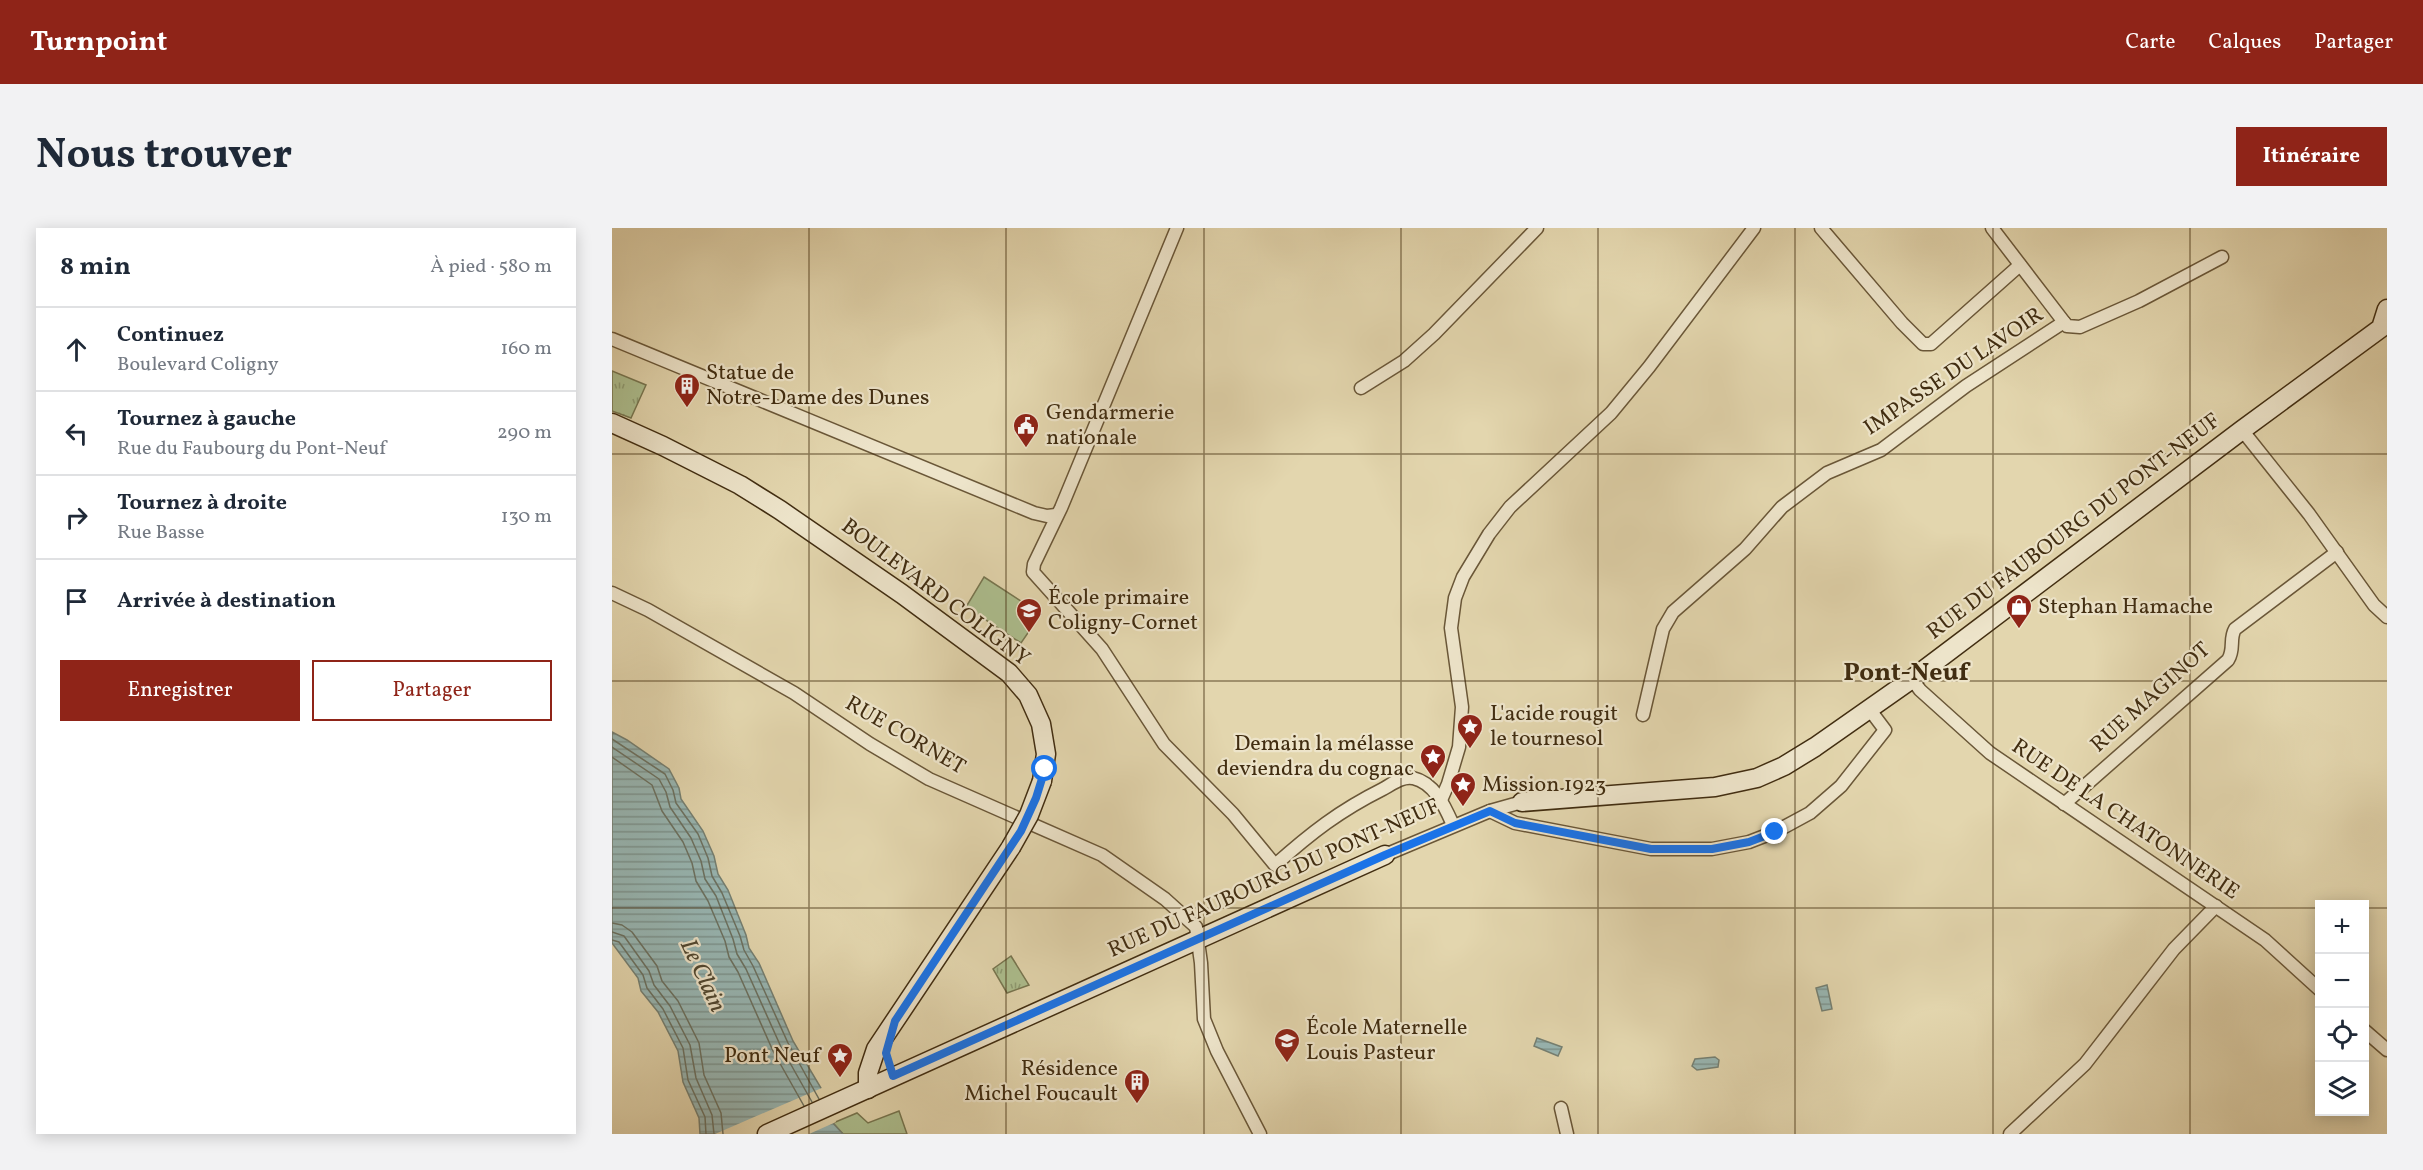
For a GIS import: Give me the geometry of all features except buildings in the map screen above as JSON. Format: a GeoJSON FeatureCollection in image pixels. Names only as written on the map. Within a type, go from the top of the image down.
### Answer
{"type":"FeatureCollection","features":[{"type":"Feature","properties":{"kind":"main road","name":"RUE DU FAUBOURG DU PONT-NEUF"},"geometry":{"type":"LineString","coordinates":[[1522,802],[1737,783],[1757,778],[1784,766],[1912,679],[2242,430],[2384,330],[2387,309]]}},
{"type":"Feature","properties":{"kind":"main road","name":"BOULEVARD COLIGNY"},"geometry":{"type":"LineString","coordinates":[[612,423],[740,485],[902,594],[1009,673],[1028,695],[1041,724],[1046,754],[1042,781],[1029,815],[1011,847],[873,1057],[868,1073],[868,1089]]}},
{"type":"Feature","properties":{"kind":"main road","name":"RUE DU FAUBOURG DU PONT-NEUF"},"geometry":{"type":"LineString","coordinates":[[868,1089],[1385,855]]}},
{"type":"Feature","properties":{"kind":"main road","name":"BOULEVARD COLIGNY"},"geometry":{"type":"LineString","coordinates":[[893,1076],[886,1053],[895,1021]]}},
{"type":"Feature","properties":{"kind":"main road"},"geometry":{"type":"LineString","coordinates":[[767,1134],[868,1089]]}},
{"type":"Feature","properties":{"kind":"street"},"geometry":{"type":"LineString","coordinates":[[1177,228],[1061,508],[1034,564],[1033,572],[1102,649],[1164,744],[1233,814],[1275,865],[1315,829],[1350,805],[1404,778],[1421,781],[1442,800],[1453,825]]}},
{"type":"Feature","properties":{"kind":"street"},"geometry":{"type":"LineString","coordinates":[[1361,388],[1404,361],[1434,334],[1537,228]]}},
{"type":"Feature","properties":{"kind":"street"},"geometry":{"type":"LineString","coordinates":[[1442,800],[1459,747],[1462,707],[1451,628],[1455,598],[1463,577],[1489,534],[1510,507],[1611,413],[1649,367],[1754,228]]}},
{"type":"Feature","properties":{"kind":"street"},"geometry":{"type":"LineString","coordinates":[[1821,228],[1902,323],[1923,344],[1931,344],[2020,265]]}},
{"type":"Feature","properties":{"kind":"street"},"geometry":{"type":"LineString","coordinates":[[1992,228],[2067,326],[2079,327],[2139,301],[2222,257]]}},
{"type":"Feature","properties":{"kind":"street","name":"IMPASSE DU LAVOIR"},"geometry":{"type":"LineString","coordinates":[[1643,715],[1663,629],[1673,612],[1744,549],[1782,507],[1827,473],[1881,450],[1966,386],[2064,322]]}},
{"type":"Feature","properties":{"kind":"street"},"geometry":{"type":"LineString","coordinates":[[612,339],[1034,513],[1047,516],[1056,515]]}},
{"type":"Feature","properties":{"kind":"street"},"geometry":{"type":"LineString","coordinates":[[2242,430],[2337,552],[2374,606],[2387,617]]}},
{"type":"Feature","properties":{"kind":"street","name":"RUE MAGINOT"},"geometry":{"type":"LineString","coordinates":[[2064,804],[2228,660],[2232,651],[2232,634],[2235,629],[2337,552]]}},
{"type":"Feature","properties":{"kind":"street","name":"RUE CORNET"},"geometry":{"type":"LineString","coordinates":[[612,593],[657,615],[794,693],[870,744],[929,779],[1102,855],[1128,871],[1192,922],[1196,927],[1198,939]]}},
{"type":"Feature","properties":{"kind":"street","name":"RUE DE LA CHATONNERIE"},"geometry":{"type":"LineString","coordinates":[[1912,679],[1981,746],[2265,940],[2315,986]]}},
{"type":"Feature","properties":{"kind":"street"},"geometry":{"type":"LineString","coordinates":[[1490,811],[1515,823],[1651,849],[1712,849],[1749,842],[1775,832],[1810,813],[1841,786],[1885,730],[1869,710]]}},
{"type":"Feature","properties":{"kind":"street","name":"RUE DU FAUBOURG DU PONT-NEUF"},"geometry":{"type":"LineString","coordinates":[[1385,855],[1453,825],[1522,802]]}},
{"type":"Feature","properties":{"kind":"street"},"geometry":{"type":"LineString","coordinates":[[2010,1134],[2085,1064],[2174,948],[2216,906]]}},
{"type":"Feature","properties":{"kind":"street"},"geometry":{"type":"LineString","coordinates":[[1198,939],[1204,1019],[1216,1051],[1260,1134]]}},
{"type":"Feature","properties":{"kind":"street"},"geometry":{"type":"LineString","coordinates":[[2369,1034],[2387,1050]]}},
{"type":"Feature","properties":{"kind":"street"},"geometry":{"type":"LineString","coordinates":[[1561,1108],[1567,1134]]}},
{"type":"Feature","properties":{"kind":"green space"},"geometry":{"type":"Polygon","coordinates":[[[612,371],[646,385],[631,418],[612,411],[612,371]]]}},
{"type":"Feature","properties":{"kind":"green space"},"geometry":{"type":"Polygon","coordinates":[[[984,577],[1041,614],[1021,643],[966,607],[984,577]]]}},
{"type":"Feature","properties":{"kind":"green space"},"geometry":{"type":"Polygon","coordinates":[[[1011,956],[1029,985],[1007,993],[993,969],[1011,956]]]}},
{"type":"Feature","properties":{"kind":"green space"},"geometry":{"type":"Polygon","coordinates":[[[899,1111],[907,1134],[843,1134],[833,1123],[857,1113],[868,1123],[899,1111]]]}},
{"type":"Feature","properties":{"kind":"water","name":"Le Clain"},"geometry":{"type":"Polygon","coordinates":[[[612,732],[669,769],[679,788],[681,799],[703,831],[714,856],[718,874],[728,890],[746,935],[749,948],[759,963],[793,1041],[821,1088],[833,1123],[843,1134],[700,1134],[699,1118],[683,1082],[678,1051],[658,1012],[641,991],[638,978],[612,943],[612,732]]]}},
{"type":"Feature","properties":{"kind":"water"},"geometry":{"type":"Polygon","coordinates":[[[1827,985],[1832,1009],[1822,1011],[1816,988],[1827,985]]]}},
{"type":"Feature","properties":{"kind":"water"},"geometry":{"type":"Polygon","coordinates":[[[1537,1038],[1562,1047],[1558,1056],[1534,1046],[1537,1038]]]}},
{"type":"Feature","properties":{"kind":"water"},"geometry":{"type":"Polygon","coordinates":[[[1715,1057],[1719,1060],[1718,1067],[1697,1070],[1692,1066],[1695,1059],[1715,1057]]]}},
{"type":"Feature","properties":{"kind":"pier"},"geometry":{"type":"Polygon","coordinates":[[[824,1087],[836,1122],[809,1134],[715,1134],[824,1087]]]}},
{"type":"Feature","properties":{"kind":"place","name":"Statue de Notre-Dame des Dunes"},"geometry":{"type":"Point","coordinates":[687,409]}},
{"type":"Feature","properties":{"kind":"place","name":"Gendarmerie nationale"},"geometry":{"type":"Point","coordinates":[1026,449]}},
{"type":"Feature","properties":{"kind":"place","name":"Stephan Hamache"},"geometry":{"type":"Point","coordinates":[2019,630]}},
{"type":"Feature","properties":{"kind":"place","name":"École primaire Coligny-Cornet"},"geometry":{"type":"Point","coordinates":[1029,634]}},
{"type":"Feature","properties":{"kind":"place","name":"L'acide rougit le tournesol"},"geometry":{"type":"Point","coordinates":[1470,750]}},
{"type":"Feature","properties":{"kind":"place","name":"Demain la mélasse deviendra du cognac"},"geometry":{"type":"Point","coordinates":[1433,780]}},
{"type":"Feature","properties":{"kind":"place","name":"Mission 1923"},"geometry":{"type":"Point","coordinates":[1463,808]}},
{"type":"Feature","properties":{"kind":"place","name":"École Maternelle Louis Pasteur"},"geometry":{"type":"Point","coordinates":[1287,1064]}},
{"type":"Feature","properties":{"kind":"place","name":"Pont Neuf"},"geometry":{"type":"Point","coordinates":[840,1079]}},
{"type":"Feature","properties":{"kind":"place","name":"Résidence Michel Foucault"},"geometry":{"type":"Point","coordinates":[1137,1105]}},
{"type":"Feature","properties":{"kind":"district","name":"Pont-Neuf"},"geometry":{"type":"Point","coordinates":[1906,673]}},
{"type":"Feature","properties":{"kind":"route"},"geometry":{"type":"LineString","coordinates":[[1045,769],[1036,798],[1021,831],[895,1021],[886,1053],[893,1076],[1385,855],[1490,811],[1515,823],[1651,849],[1712,849],[1749,842],[1775,832]]}}]}
